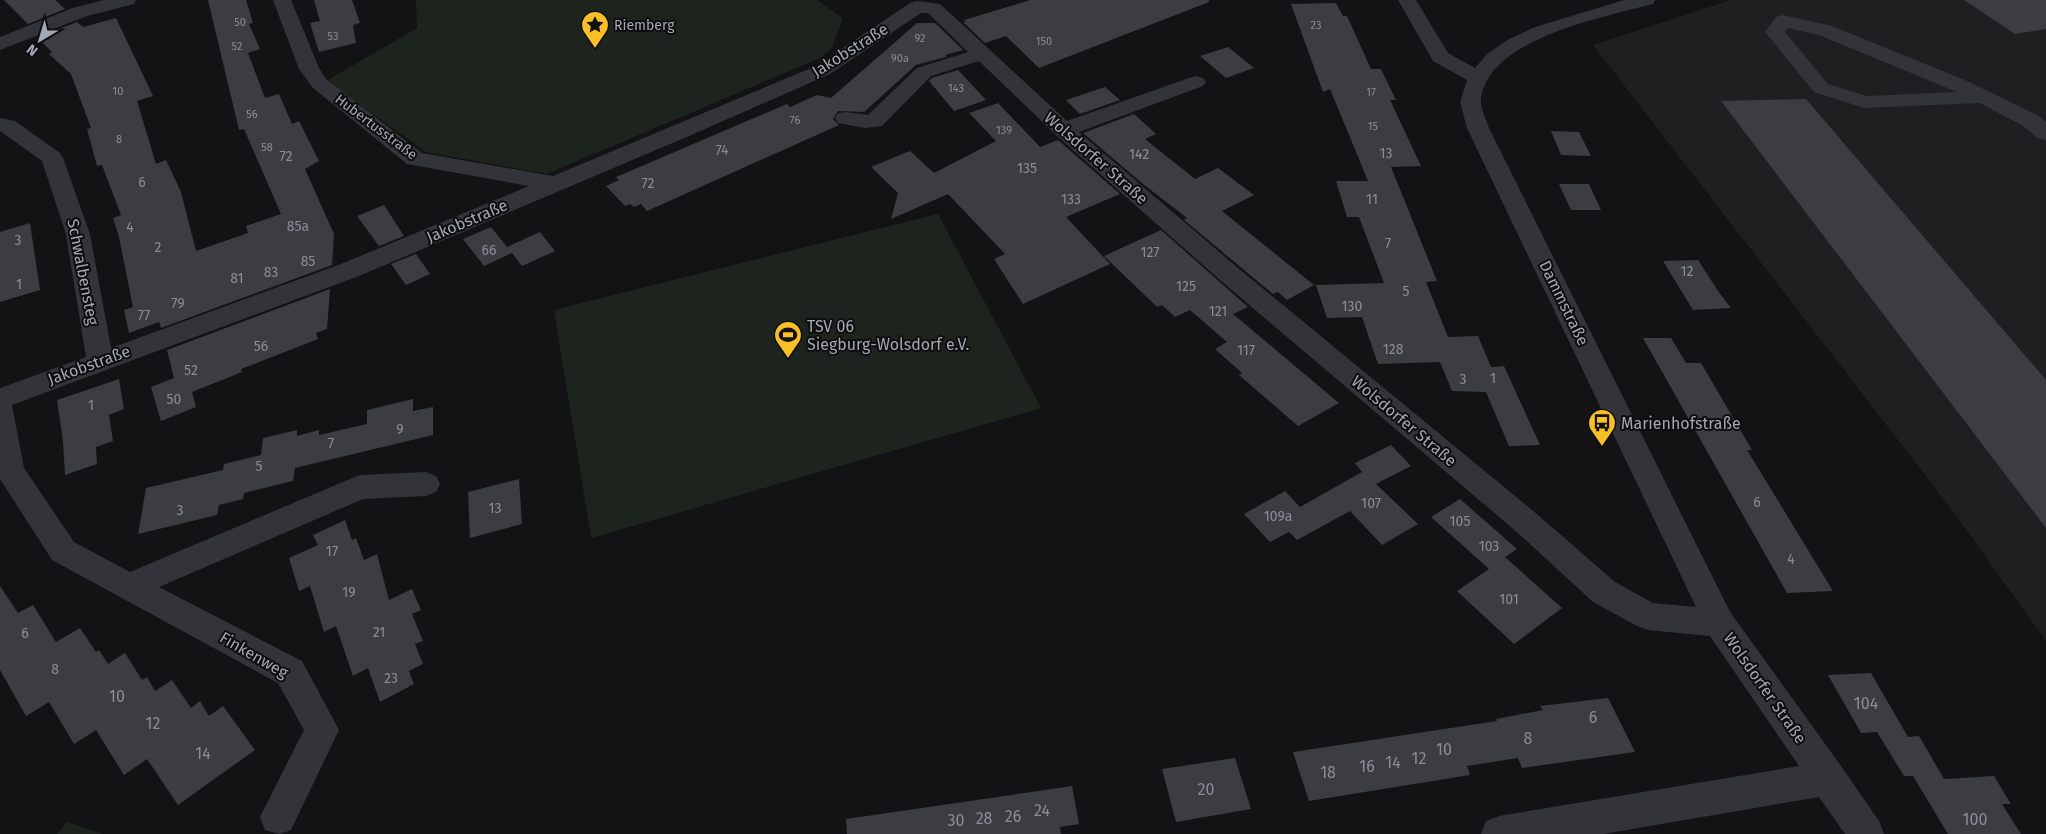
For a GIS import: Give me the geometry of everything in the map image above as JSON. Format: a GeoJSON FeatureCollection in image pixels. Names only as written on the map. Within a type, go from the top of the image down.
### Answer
{"type":"FeatureCollection","features":[{"type":"Feature","properties":{"kind":"street"},"geometry":{"type":"LineString","coordinates":[[0,44],[80,12],[127,0]]}},
{"type":"Feature","properties":{"kind":"street","name":"Hubertusstraße"},"geometry":{"type":"LineString","coordinates":[[282,0],[309,69],[320,84],[414,159],[556,184]]}},
{"type":"Feature","properties":{"kind":"street"},"geometry":{"type":"LineString","coordinates":[[1407,0],[1440,56],[1477,77],[1492,60],[1512,45],[1560,23],[1568,13],[1646,0]]}},
{"type":"Feature","properties":{"kind":"street","name":"Jakobstraße"},"geometry":{"type":"LineString","coordinates":[[0,398],[350,270],[823,70],[916,2]]}},
{"type":"Feature","properties":{"kind":"street","name":"Wolsdorfer Straße"},"geometry":{"type":"LineString","coordinates":[[916,2],[933,8],[1064,130],[1229,274],[1528,524],[1604,592],[1648,616],[1719,622],[1866,834]]}},
{"type":"Feature","properties":{"kind":"street"},"geometry":{"type":"LineString","coordinates":[[1982,97],[1864,102],[1821,88],[1775,32],[1783,21],[1825,30],[1960,85],[2031,121],[2046,132]]}},
{"type":"Feature","properties":{"kind":"street"},"geometry":{"type":"LineString","coordinates":[[846,118],[865,122],[874,120],[924,72],[981,54]]}},
{"type":"Feature","properties":{"kind":"street","name":"Dammstraße"},"geometry":{"type":"LineString","coordinates":[[1477,77],[1471,99],[1478,128],[1719,622]]}},
{"type":"Feature","properties":{"kind":"street"},"geometry":{"type":"LineString","coordinates":[[1064,130],[1196,82]]}},
{"type":"Feature","properties":{"kind":"street","name":"Schwalbensteg"},"geometry":{"type":"LineString","coordinates":[[0,124],[7,126],[52,158],[78,234],[100,361]]}},
{"type":"Feature","properties":{"kind":"street","name":"Finkenweg"},"geometry":{"type":"LineString","coordinates":[[0,408],[10,471],[63,551],[290,672],[322,730],[278,817]]}},
{"type":"Feature","properties":{"kind":"street"},"geometry":{"type":"LineString","coordinates":[[128,586],[360,486],[426,484]]}},
{"type":"Feature","properties":{"kind":"street"},"geometry":{"type":"LineString","coordinates":[[1499,834],[1828,778]]}},
{"type":"Feature","properties":{"kind":"shaded area"},"geometry":{"type":"Polygon","coordinates":[[[416,0],[817,0],[843,18],[832,48],[820,58],[547,174],[426,152],[326,81],[417,28],[416,0]]]}},
{"type":"Feature","properties":{"kind":"shaded area"},"geometry":{"type":"Polygon","coordinates":[[[1731,0],[2046,0],[2046,641],[1949,506],[1593,45],[1731,0]]]}},
{"type":"Feature","properties":{"kind":"shaded area","name":"TSV 06 Siegburg-Wolsdorf e.V."},"geometry":{"type":"Polygon","coordinates":[[[938,214],[1041,408],[591,538],[554,310],[938,214]]]}},
{"type":"Feature","properties":{"kind":"shaded area"},"geometry":{"type":"Polygon","coordinates":[[[67,822],[104,834],[57,834],[67,822]]]}},
{"type":"Feature","properties":{"kind":"building"},"geometry":{"type":"Polygon","coordinates":[[[4,0],[55,0],[65,9],[28,24],[4,0]]]}},
{"type":"Feature","properties":{"kind":"building"},"geometry":{"type":"Polygon","coordinates":[[[208,0],[246,0],[253,23],[249,24],[260,49],[248,53],[265,98],[279,94],[292,124],[299,121],[319,161],[305,169],[334,234],[332,265],[161,328],[159,322],[129,333],[124,310],[133,307],[119,237],[113,218],[121,215],[102,165],[97,166],[87,129],[91,128],[71,74],[49,54],[52,52],[42,42],[45,41],[40,36],[77,22],[83,27],[116,18],[153,96],[137,101],[156,164],[166,160],[181,192],[196,251],[248,233],[246,226],[281,214],[244,129],[239,130],[208,0]]]}},
{"type":"Feature","properties":{"kind":"building"},"geometry":{"type":"Polygon","coordinates":[[[314,0],[352,0],[360,23],[353,25],[356,43],[319,52],[310,23],[320,21],[314,0]]]}},
{"type":"Feature","properties":{"kind":"building"},"geometry":{"type":"Polygon","coordinates":[[[1030,0],[1209,0],[1209,2],[1039,68],[1006,36],[985,43],[963,22],[967,22],[964,20],[1030,0]]]}},
{"type":"Feature","properties":{"kind":"building"},"geometry":{"type":"Polygon","coordinates":[[[1964,0],[2046,0],[2046,29],[2015,34],[1964,0]]]}},
{"type":"Feature","properties":{"kind":"building"},"geometry":{"type":"Polygon","coordinates":[[[1336,3],[1343,16],[1347,16],[1371,69],[1381,69],[1396,100],[1390,100],[1421,166],[1391,167],[1437,281],[1426,282],[1448,337],[1478,336],[1491,367],[1504,366],[1540,445],[1509,446],[1486,392],[1452,391],[1440,362],[1378,364],[1362,317],[1327,318],[1316,285],[1384,283],[1359,217],[1347,217],[1336,181],[1368,181],[1330,89],[1323,92],[1291,4],[1336,3]]]}},
{"type":"Feature","properties":{"kind":"building"},"geometry":{"type":"Polygon","coordinates":[[[917,23],[935,23],[963,50],[916,65],[864,112],[838,111],[833,119],[839,125],[647,211],[641,204],[634,207],[630,204],[625,206],[606,186],[619,180],[616,177],[787,104],[790,107],[817,95],[831,98],[917,23]]]}},
{"type":"Feature","properties":{"kind":"building"},"geometry":{"type":"Polygon","coordinates":[[[1228,47],[1254,68],[1226,78],[1200,56],[1228,47]]]}},
{"type":"Feature","properties":{"kind":"building"},"geometry":{"type":"Polygon","coordinates":[[[958,70],[986,100],[954,111],[929,81],[932,78],[958,70]]]}},
{"type":"Feature","properties":{"kind":"building"},"geometry":{"type":"Polygon","coordinates":[[[1105,87],[1120,100],[1080,114],[1066,100],[1105,87]]]}},
{"type":"Feature","properties":{"kind":"building"},"geometry":{"type":"Polygon","coordinates":[[[1806,99],[2046,380],[2046,528],[1721,101],[1806,99]]]}},
{"type":"Feature","properties":{"kind":"building"},"geometry":{"type":"Polygon","coordinates":[[[998,103],[1040,147],[1058,140],[1120,194],[1066,217],[1110,264],[1023,304],[994,259],[1005,254],[948,194],[891,219],[898,193],[871,167],[910,151],[934,173],[996,141],[969,113],[998,103]]]}},
{"type":"Feature","properties":{"kind":"building"},"geometry":{"type":"Polygon","coordinates":[[[1134,114],[1156,134],[1145,139],[1195,179],[1218,168],[1254,195],[1222,211],[1314,285],[1287,300],[1278,292],[1273,294],[1184,220],[1187,218],[1143,184],[1083,133],[1134,114]]]}},
{"type":"Feature","properties":{"kind":"building"},"geometry":{"type":"Polygon","coordinates":[[[1551,131],[1579,132],[1591,156],[1561,155],[1551,131]]]}},
{"type":"Feature","properties":{"kind":"building"},"geometry":{"type":"Polygon","coordinates":[[[1559,184],[1589,184],[1601,210],[1571,210],[1559,184]]]}},
{"type":"Feature","properties":{"kind":"building"},"geometry":{"type":"Polygon","coordinates":[[[384,205],[404,236],[379,246],[357,216],[384,205]]]}},
{"type":"Feature","properties":{"kind":"building"},"geometry":{"type":"Polygon","coordinates":[[[30,223],[40,290],[0,302],[0,232],[30,223]]]}},
{"type":"Feature","properties":{"kind":"building"},"geometry":{"type":"Polygon","coordinates":[[[491,227],[507,247],[540,232],[555,251],[522,266],[512,253],[484,266],[463,239],[491,227]]]}},
{"type":"Feature","properties":{"kind":"building"},"geometry":{"type":"Polygon","coordinates":[[[1161,230],[1248,307],[1233,314],[1339,403],[1298,426],[1239,375],[1242,373],[1215,349],[1227,342],[1190,310],[1175,317],[1162,305],[1157,307],[1104,256],[1161,230]]]}},
{"type":"Feature","properties":{"kind":"building"},"geometry":{"type":"Polygon","coordinates":[[[416,254],[430,274],[406,285],[391,264],[416,254]]]}},
{"type":"Feature","properties":{"kind":"building"},"geometry":{"type":"Polygon","coordinates":[[[1698,260],[1731,308],[1693,310],[1663,261],[1698,260]]]}},
{"type":"Feature","properties":{"kind":"building"},"geometry":{"type":"Polygon","coordinates":[[[330,289],[327,329],[316,333],[318,339],[241,369],[242,372],[192,392],[196,407],[161,421],[151,387],[174,378],[167,350],[330,289]]]}},
{"type":"Feature","properties":{"kind":"building"},"geometry":{"type":"Polygon","coordinates":[[[1643,338],[1671,338],[1686,363],[1701,363],[1752,450],[1747,450],[1833,591],[1787,593],[1643,338]]]}},
{"type":"Feature","properties":{"kind":"building"},"geometry":{"type":"Polygon","coordinates":[[[119,379],[124,409],[109,415],[113,441],[96,447],[97,464],[65,475],[63,441],[57,400],[119,379]]]}},
{"type":"Feature","properties":{"kind":"building"},"geometry":{"type":"Polygon","coordinates":[[[413,399],[413,411],[433,407],[433,435],[295,468],[293,481],[244,493],[243,499],[219,505],[217,515],[138,534],[146,488],[223,470],[224,464],[261,455],[263,438],[297,430],[297,436],[319,430],[319,435],[367,424],[367,410],[413,399]]]}},
{"type":"Feature","properties":{"kind":"building"},"geometry":{"type":"Polygon","coordinates":[[[1391,445],[1411,466],[1376,484],[1418,524],[1382,545],[1350,511],[1297,540],[1289,532],[1270,542],[1244,514],[1285,491],[1300,507],[1362,472],[1355,463],[1391,445]]]}},
{"type":"Feature","properties":{"kind":"building"},"geometry":{"type":"Polygon","coordinates":[[[519,479],[522,524],[470,538],[468,492],[519,479]]]}},
{"type":"Feature","properties":{"kind":"building"},"geometry":{"type":"Polygon","coordinates":[[[1460,499],[1517,549],[1505,557],[1562,608],[1514,644],[1457,591],[1489,569],[1431,517],[1460,499]]]}},
{"type":"Feature","properties":{"kind":"building"},"geometry":{"type":"Polygon","coordinates":[[[345,520],[352,540],[356,538],[364,560],[377,554],[389,600],[412,589],[421,610],[412,614],[423,641],[415,644],[423,664],[409,671],[414,684],[380,702],[368,668],[353,676],[336,626],[324,632],[310,586],[299,591],[289,558],[318,545],[313,535],[345,520]]]}},
{"type":"Feature","properties":{"kind":"building"},"geometry":{"type":"Polygon","coordinates":[[[0,586],[18,613],[33,605],[56,642],[80,628],[96,652],[99,650],[108,664],[125,653],[142,680],[147,677],[155,691],[172,680],[191,708],[200,701],[209,716],[223,706],[255,750],[178,805],[147,759],[124,775],[96,730],[74,744],[49,702],[26,716],[0,670],[0,586]]]}},
{"type":"Feature","properties":{"kind":"building"},"geometry":{"type":"Polygon","coordinates":[[[1871,673],[1908,737],[1919,736],[1944,779],[1994,776],[2011,804],[2002,804],[2021,834],[1948,834],[1913,776],[1904,776],[1877,732],[1861,733],[1828,675],[1871,673]]]}},
{"type":"Feature","properties":{"kind":"building"},"geometry":{"type":"Polygon","coordinates":[[[1608,698],[1635,752],[1522,768],[1518,758],[1467,766],[1470,775],[1309,801],[1293,752],[1497,721],[1496,719],[1543,710],[1540,706],[1608,698]]]}},
{"type":"Feature","properties":{"kind":"building"},"geometry":{"type":"Polygon","coordinates":[[[1235,758],[1251,809],[1176,822],[1162,769],[1235,758]]]}},
{"type":"Feature","properties":{"kind":"building"},"geometry":{"type":"Polygon","coordinates":[[[1072,786],[1079,824],[1060,827],[1061,834],[847,834],[846,819],[1072,786]]]}},
{"type":"Feature","properties":{"kind":"place","name":"Riemberg"},"geometry":{"type":"Point","coordinates":[595,49]}},
{"type":"Feature","properties":{"kind":"place","name":"TSV 06 Siegburg-Wolsdorf e.V."},"geometry":{"type":"Point","coordinates":[788,359]}},
{"type":"Feature","properties":{"kind":"place","name":"Marienhofstraße"},"geometry":{"type":"Point","coordinates":[1602,447]}}]}
